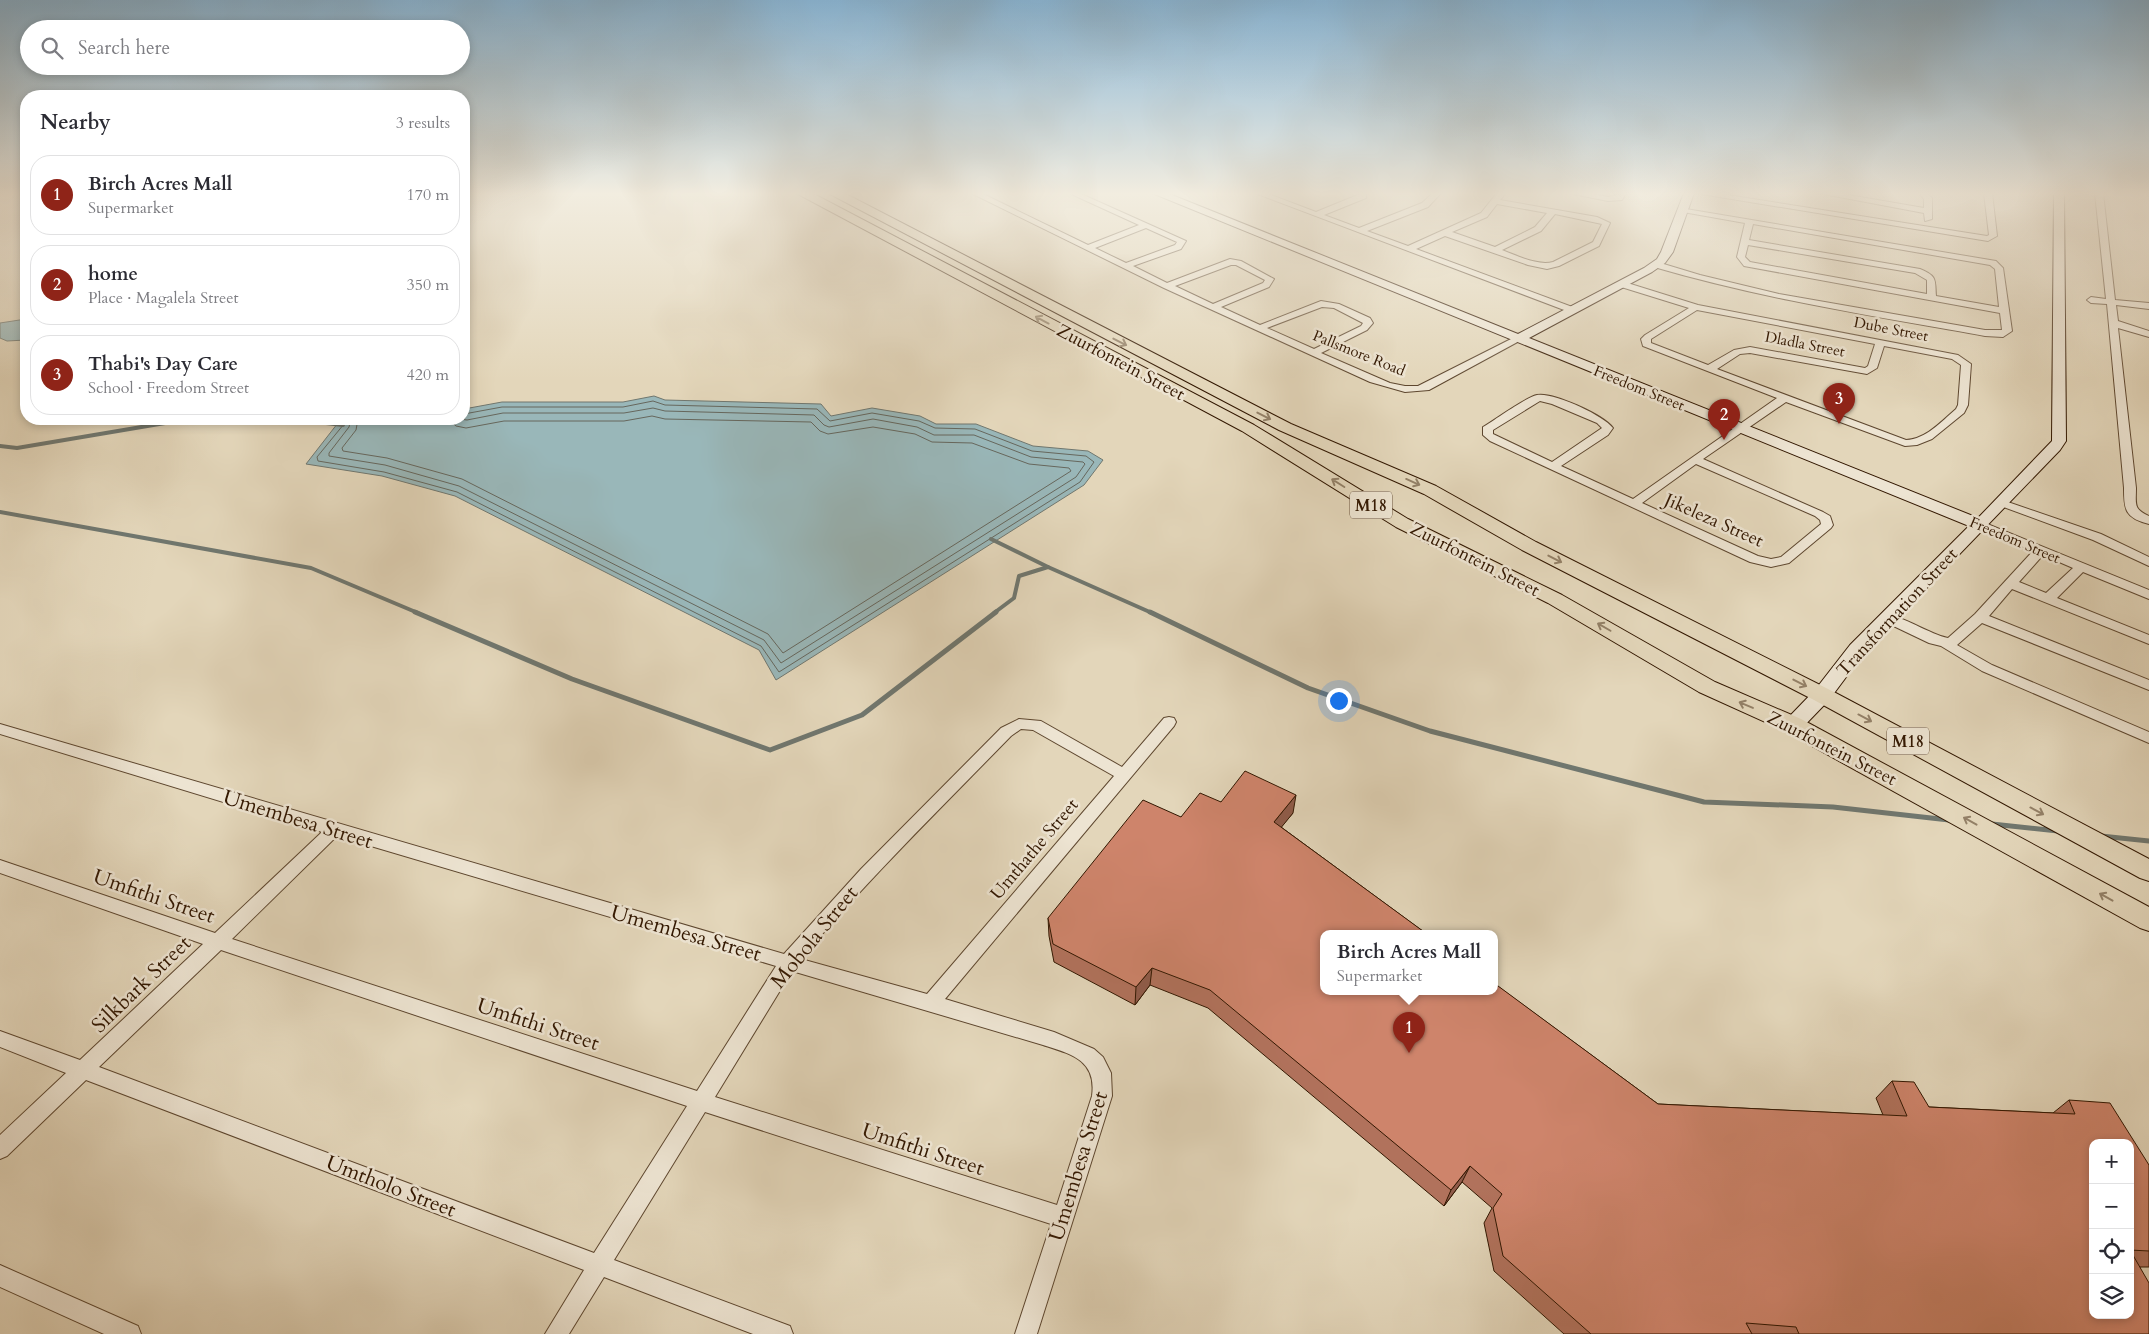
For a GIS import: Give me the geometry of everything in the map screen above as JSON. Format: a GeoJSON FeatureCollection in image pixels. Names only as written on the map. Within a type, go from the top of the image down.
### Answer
{"type":"FeatureCollection","features":[{"type":"Feature","properties":{"kind":"main road","name":"Zuurfontein Street"},"geometry":{"type":"LineString","coordinates":[[920,255],[1248,428],[1384,513],[1547,595],[1698,682],[1793,725],[2149,920]]}},
{"type":"Feature","properties":{"kind":"main road","name":"Zuurfontein Street"},"geometry":{"type":"LineString","coordinates":[[954,255],[1271,420],[1430,490],[1529,546],[1822,695],[2145,869]]}},
{"type":"Feature","properties":{"kind":"street","name":"Pallsmore Road"},"geometry":{"type":"LineString","coordinates":[[1103,255],[1384,384],[1401,389],[1414,390],[1429,386],[1657,265]]}},
{"type":"Feature","properties":{"kind":"street"},"geometry":{"type":"LineString","coordinates":[[1125,266],[1153,255]]}},
{"type":"Feature","properties":{"kind":"street","name":"Freedom Street"},"geometry":{"type":"LineString","coordinates":[[1311,255],[2149,595]]}},
{"type":"Feature","properties":{"kind":"street"},"geometry":{"type":"LineString","coordinates":[[1422,255],[1572,310]]}},
{"type":"Feature","properties":{"kind":"street"},"geometry":{"type":"LineString","coordinates":[[1511,255],[1536,264],[1552,265],[1572,255]]}},
{"type":"Feature","properties":{"kind":"street"},"geometry":{"type":"LineString","coordinates":[[1664,255],[1657,265],[1705,280],[1976,331],[2003,334],[2008,329],[1999,268],[1993,263],[1948,255]]}},
{"type":"Feature","properties":{"kind":"street"},"geometry":{"type":"LineString","coordinates":[[1743,255],[1742,259],[1752,265],[2005,311]]}},
{"type":"Feature","properties":{"kind":"street"},"geometry":{"type":"LineString","coordinates":[[1824,255],[1917,271],[1931,279],[1932,298]]}},
{"type":"Feature","properties":{"kind":"street","name":"Transformation Street"},"geometry":{"type":"LineString","coordinates":[[1793,725],[1822,695],[1857,649],[2055,447],[2060,434],[2059,255]]}},
{"type":"Feature","properties":{"kind":"street"},"geometry":{"type":"LineString","coordinates":[[2106,255],[2130,488],[2130,508],[2134,514],[2149,520]]}},
{"type":"Feature","properties":{"kind":"street"},"geometry":{"type":"LineString","coordinates":[[1167,286],[1230,262],[1238,263],[1270,279],[1266,285],[1213,307]]}},
{"type":"Feature","properties":{"kind":"street","name":"Dube Street"},"geometry":{"type":"LineString","coordinates":[[1620,284],[1696,307],[1952,356],[1966,364],[1962,408],[1923,441],[1916,443],[1905,443],[1785,398]]}},
{"type":"Feature","properties":{"kind":"street"},"geometry":{"type":"LineString","coordinates":[[2091,300],[2149,306]]}},
{"type":"Feature","properties":{"kind":"street"},"geometry":{"type":"LineString","coordinates":[[1259,328],[1321,304],[1336,306],[1367,320],[1368,323],[1364,328],[1313,353]]}},
{"type":"Feature","properties":{"kind":"street"},"geometry":{"type":"LineString","coordinates":[[1696,307],[1648,337],[1646,344],[1785,398]]}},
{"type":"Feature","properties":{"kind":"street"},"geometry":{"type":"LineString","coordinates":[[2113,323],[2149,334]]}},
{"type":"Feature","properties":{"kind":"street","name":"Dladla Street"},"geometry":{"type":"LineString","coordinates":[[1709,369],[1741,351],[1750,350],[1867,371],[1872,368],[1880,342]]}},
{"type":"Feature","properties":{"kind":"street","name":"Jikeleza Street"},"geometry":{"type":"LineString","coordinates":[[1553,466],[1604,433],[1608,428],[1607,426],[1601,421],[1555,401],[1538,398],[1487,429],[1488,435],[1494,439],[1748,556],[1771,563],[1784,560],[1827,525],[1826,519],[1819,514],[1695,460]]}},
{"type":"Feature","properties":{"kind":"street"},"geometry":{"type":"LineString","coordinates":[[1634,503],[1785,398]]}},
{"type":"Feature","properties":{"kind":"street"},"geometry":{"type":"LineString","coordinates":[[2002,503],[2097,537],[2149,562]]}},
{"type":"Feature","properties":{"kind":"street"},"geometry":{"type":"LineString","coordinates":[[1946,643],[1955,641],[1980,618],[2040,551]]}},
{"type":"Feature","properties":{"kind":"street"},"geometry":{"type":"LineString","coordinates":[[2048,599],[2080,568]]}},
{"type":"Feature","properties":{"kind":"street"},"geometry":{"type":"LineString","coordinates":[[2009,584],[2149,640]]}},
{"type":"Feature","properties":{"kind":"street"},"geometry":{"type":"LineString","coordinates":[[1888,618],[1934,640],[1946,643],[1972,661],[1995,673],[2062,699],[2149,738]]}},
{"type":"Feature","properties":{"kind":"street"},"geometry":{"type":"LineString","coordinates":[[1980,618],[2149,685]]}},
{"type":"Feature","properties":{"kind":"street","name":"Umthathe Street"},"geometry":{"type":"LineString","coordinates":[[931,1002],[1168,722]]}},
{"type":"Feature","properties":{"kind":"street","name":"Mobola Street"},"geometry":{"type":"LineString","coordinates":[[556,1334],[788,962],[860,881],[1006,732],[1013,727],[1028,723],[1042,728],[1123,774]]}},
{"type":"Feature","properties":{"kind":"street","name":"Umembesa Street"},"geometry":{"type":"LineString","coordinates":[[0,729],[334,830],[931,1002],[1073,1048],[1097,1063],[1104,1084],[1102,1096],[1064,1218],[1026,1334]]}},
{"type":"Feature","properties":{"kind":"street","name":"Silkbark Street"},"geometry":{"type":"LineString","coordinates":[[0,1149],[334,830]]}},
{"type":"Feature","properties":{"kind":"street","name":"Umfithi Street"},"geometry":{"type":"LineString","coordinates":[[0,866],[217,942],[701,1102],[1064,1218]]}},
{"type":"Feature","properties":{"kind":"street","name":"Umtholo Street"},"geometry":{"type":"LineString","coordinates":[[0,1039],[782,1334]]}},
{"type":"Feature","properties":{"kind":"street"},"geometry":{"type":"LineString","coordinates":[[0,1276],[130,1334]]}},
{"type":"Feature","properties":{"kind":"water"},"geometry":{"type":"Polygon","coordinates":[[[20,320],[20,340],[7,341],[0,338],[0,323],[20,320]]]}},
{"type":"Feature","properties":{"kind":"water"},"geometry":{"type":"Polygon","coordinates":[[[654,396],[665,400],[821,404],[831,416],[872,408],[920,416],[936,424],[976,424],[1033,446],[1088,451],[1103,460],[1084,485],[776,680],[759,650],[455,496],[382,476],[306,464],[336,425],[470,425],[470,408],[502,402],[623,402],[654,396]]]}},
{"type":"Feature","properties":{"kind":"building"},"geometry":{"type":"Polygon","coordinates":[[[1245,771],[1296,795],[1274,822],[1422,930],[1320,930],[1320,995],[1498,995],[1498,986],[1658,1104],[1907,1116],[1892,1081],[1914,1082],[1929,1107],[2075,1114],[2069,1100],[2110,1103],[2133,1139],[2089,1139],[2089,1319],[2134,1319],[2134,1257],[2149,1283],[2149,1334],[1799,1334],[1796,1327],[1746,1323],[1752,1334],[1591,1334],[1503,1256],[1493,1208],[1502,1194],[1470,1166],[1451,1190],[1210,990],[1152,968],[1136,987],[1053,944],[1048,918],[1143,800],[1181,817],[1200,793],[1221,802],[1245,771]]]}},
{"type":"Feature","properties":{"kind":"building"},"geometry":{"type":"Polygon","coordinates":[[[2134,1141],[2149,1165],[2149,1251],[2134,1250],[2134,1141]]]}},
{"type":"Feature","properties":{"kind":"waterway"},"geometry":{"type":"LineString","coordinates":[[0,446],[17,448],[153,425]]}},
{"type":"Feature","properties":{"kind":"waterway"},"geometry":{"type":"LineString","coordinates":[[0,512],[311,568],[418,613]]}},
{"type":"Feature","properties":{"kind":"waterway"},"geometry":{"type":"LineString","coordinates":[[991,539],[1048,567]]}},
{"type":"Feature","properties":{"kind":"waterway"},"geometry":{"type":"LineString","coordinates":[[994,613],[1014,598],[1019,576],[1048,567]]}},
{"type":"Feature","properties":{"kind":"waterway"},"geometry":{"type":"LineString","coordinates":[[1048,567],[1152,613]]}},
{"type":"Feature","properties":{"kind":"waterway"},"geometry":{"type":"LineString","coordinates":[[415,612],[572,679],[770,750],[862,715],[996,612]]}},
{"type":"Feature","properties":{"kind":"waterway"},"geometry":{"type":"LineString","coordinates":[[1150,612],[1308,688],[1430,731],[1704,802],[1833,807],[1949,820]]}},
{"type":"Feature","properties":{"kind":"waterway"},"geometry":{"type":"LineString","coordinates":[[1992,824],[2058,831]]}},
{"type":"Feature","properties":{"kind":"waterway"},"geometry":{"type":"LineString","coordinates":[[2101,836],[2149,841]]}},
{"type":"Feature","properties":{"kind":"place","name":"Thabi's Day Care"},"geometry":{"type":"Point","coordinates":[1839,424]}},
{"type":"Feature","properties":{"kind":"place","name":"home"},"geometry":{"type":"Point","coordinates":[1724,440]}},
{"type":"Feature","properties":{"kind":"place","name":"Birch Acres Mall"},"geometry":{"type":"Point","coordinates":[1409,1053]}}]}
